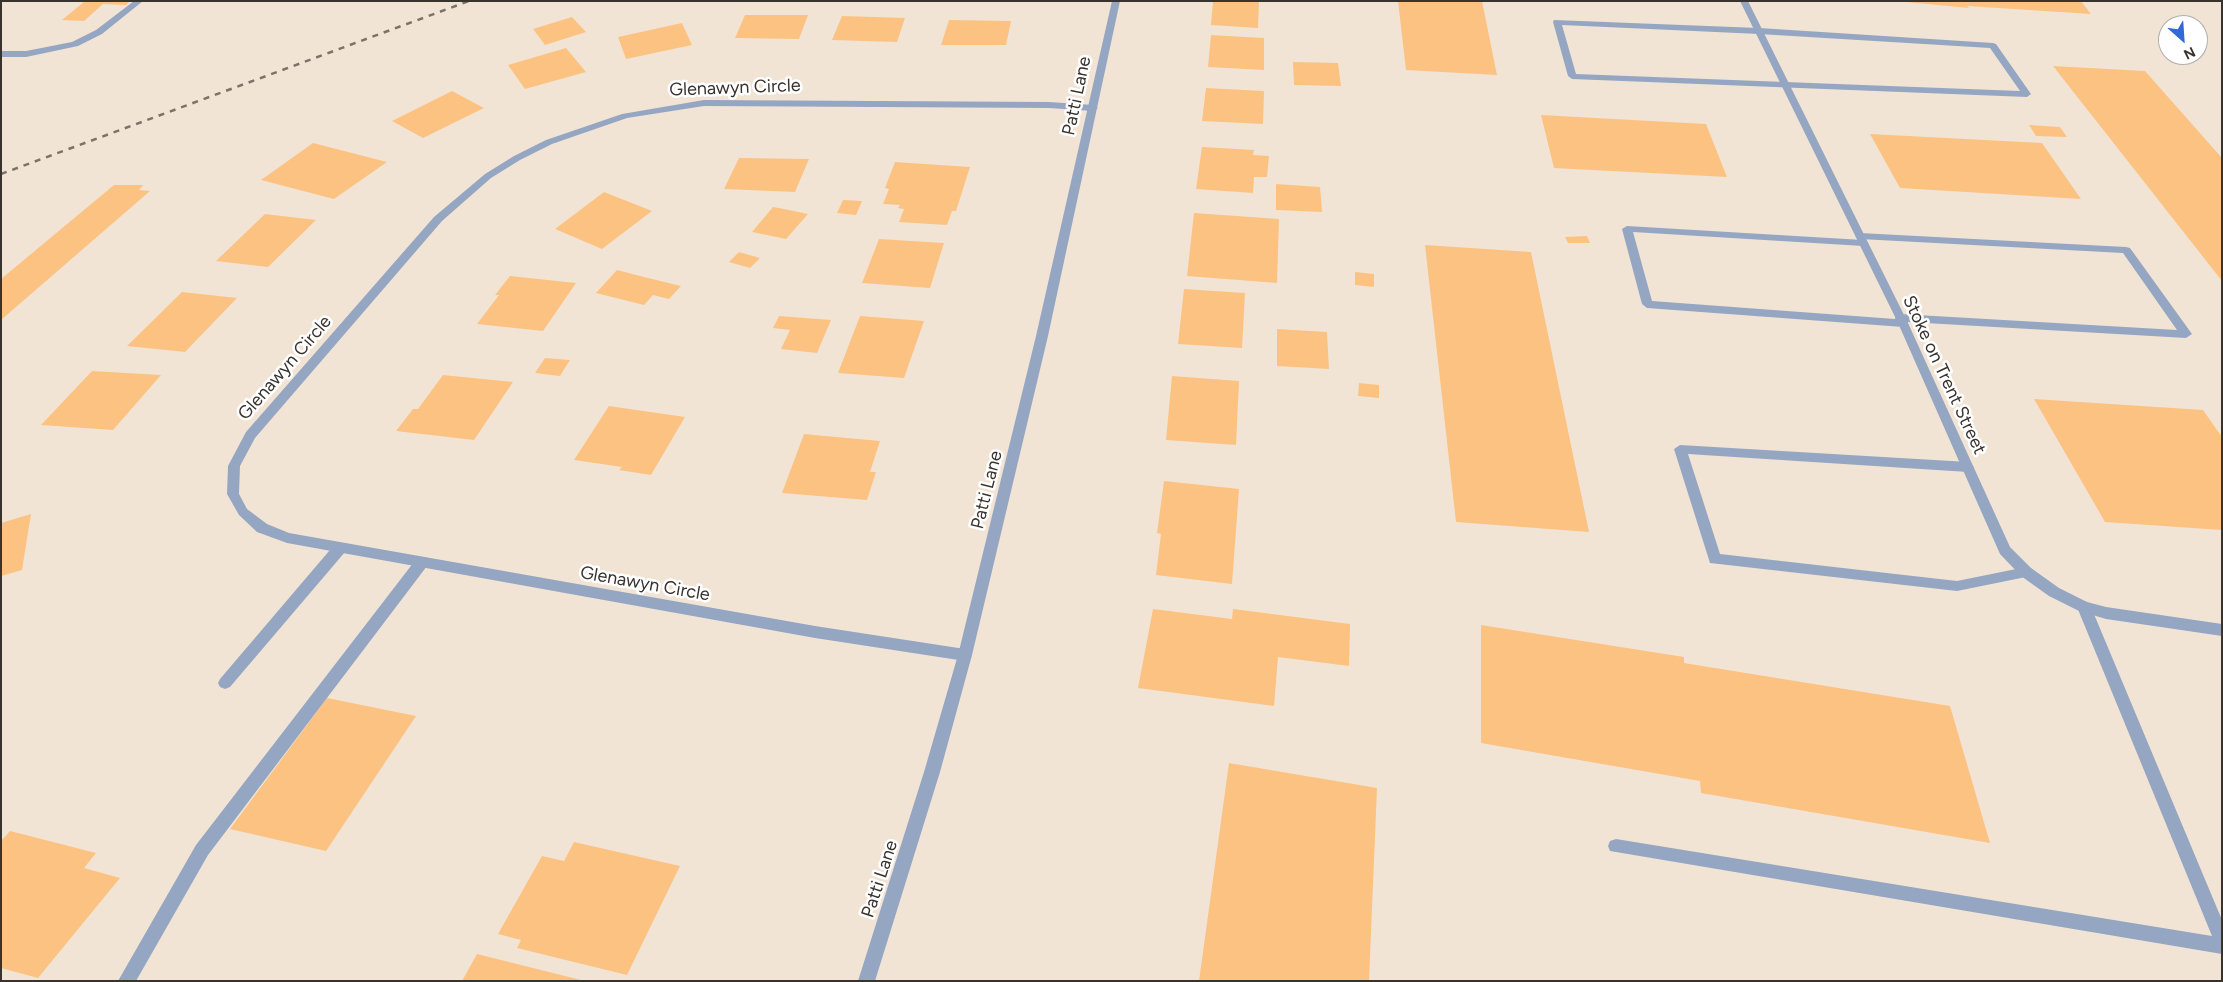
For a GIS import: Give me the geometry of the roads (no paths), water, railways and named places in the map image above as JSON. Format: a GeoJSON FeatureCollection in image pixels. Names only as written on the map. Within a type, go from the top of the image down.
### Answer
{"type":"FeatureCollection","features":[{"type":"Feature","properties":{"kind":"street"},"geometry":{"type":"LineString","coordinates":[[1,54],[26,54],[75,44],[105,28],[139,1]]}},
{"type":"Feature","properties":{"kind":"street","name":"Patti Lane"},"geometry":{"type":"LineString","coordinates":[[866,981],[932,772],[965,655],[1040,346],[1116,1]]}},
{"type":"Feature","properties":{"kind":"street","name":"Stoke on Trent Street"},"geometry":{"type":"LineString","coordinates":[[1744,1],[1901,320],[2005,550],[2026,572],[2054,592],[2084,606],[2106,613],[2222,630]]}},
{"type":"Feature","properties":{"kind":"street"},"geometry":{"type":"LineString","coordinates":[[1557,22],[1759,31],[1993,46],[2027,94],[1572,76],[1557,22]]}},
{"type":"Feature","properties":{"kind":"street","name":"Glenawyn Circle"},"geometry":{"type":"LineString","coordinates":[[965,655],[815,632],[287,538],[262,528],[243,512],[233,494],[234,466],[250,435],[438,219],[488,176],[516,158],[564,136],[625,116],[704,103],[959,104],[1093,108]]}},
{"type":"Feature","properties":{"kind":"street"},"geometry":{"type":"LineString","coordinates":[[1627,229],[1861,240],[2126,250],[2186,334],[1901,320],[1647,304],[1627,229]]}},
{"type":"Feature","properties":{"kind":"street"},"geometry":{"type":"LineString","coordinates":[[1968,467],[1680,450],[1715,559],[1957,586],[2026,572]]}},
{"type":"Feature","properties":{"kind":"street"},"geometry":{"type":"LineString","coordinates":[[225,683],[340,548]]}},
{"type":"Feature","properties":{"kind":"street"},"geometry":{"type":"LineString","coordinates":[[126,981],[202,850],[422,562]]}},
{"type":"Feature","properties":{"kind":"street"},"geometry":{"type":"LineString","coordinates":[[2084,606],[2222,940]]}},
{"type":"Feature","properties":{"kind":"street"},"geometry":{"type":"LineString","coordinates":[[1616,846],[2222,946]]}},
{"type":"Feature","properties":{"kind":"railway"},"geometry":{"type":"LineString","coordinates":[[1,174],[469,1]]}}]}
